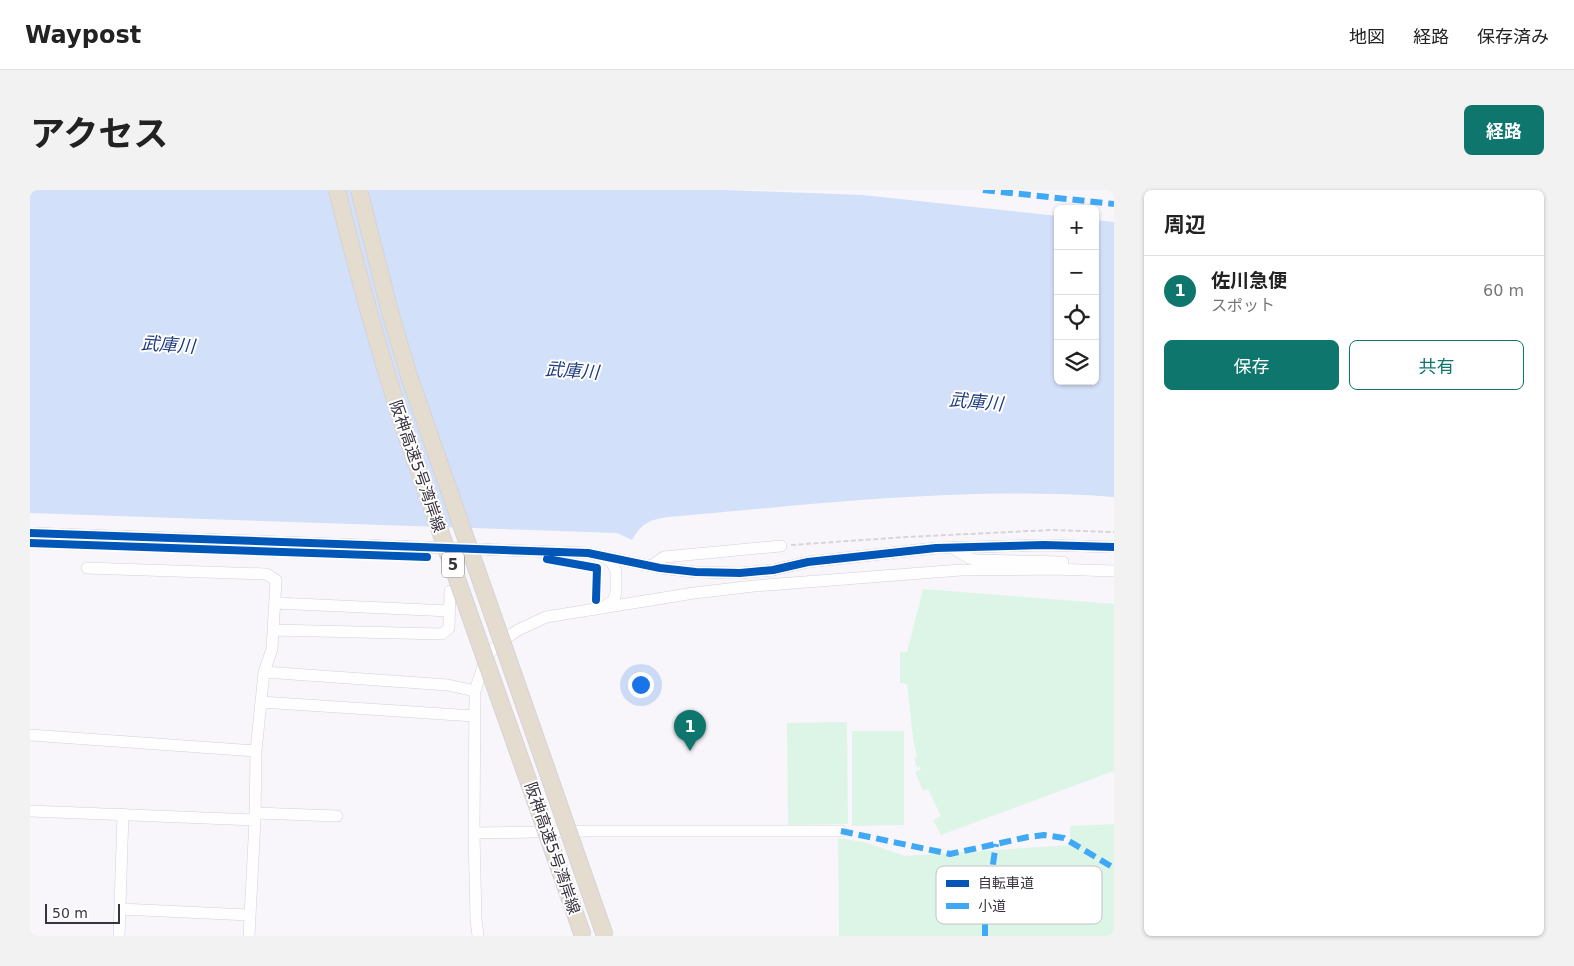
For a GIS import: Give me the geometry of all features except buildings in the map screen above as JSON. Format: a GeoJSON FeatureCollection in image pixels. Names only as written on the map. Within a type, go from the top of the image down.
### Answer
{"type":"FeatureCollection","features":[{"type":"Feature","properties":{"kind":"highway","name":"阪神高速5号湾岸線"},"geometry":{"type":"LineString","coordinates":[[337,190],[365,301],[392,393],[583,936]]}},
{"type":"Feature","properties":{"kind":"highway","name":"阪神高速5号湾岸線"},"geometry":{"type":"LineString","coordinates":[[359,190],[390,312],[415,394],[579,857],[605,936]]}},
{"type":"Feature","properties":{"kind":"street"},"geometry":{"type":"LineString","coordinates":[[30,533],[569,553],[601,556],[651,566],[696,572],[740,573],[773,570],[808,562],[879,553],[1044,545],[1114,547]]}},
{"type":"Feature","properties":{"kind":"street"},"geometry":{"type":"LineString","coordinates":[[651,566],[664,557],[781,546]]}},
{"type":"Feature","properties":{"kind":"street"},"geometry":{"type":"LineString","coordinates":[[953,548],[969,558],[977,560],[1065,562],[1074,563],[1087,570]]}},
{"type":"Feature","properties":{"kind":"street"},"geometry":{"type":"LineString","coordinates":[[600,608],[613,601],[616,593],[616,571],[611,561],[601,556]]}},
{"type":"Feature","properties":{"kind":"street"},"geometry":{"type":"LineString","coordinates":[[87,568],[266,574],[276,580],[272,649],[264,672],[256,750],[255,817],[249,936]]}},
{"type":"Feature","properties":{"kind":"street"},"geometry":{"type":"LineString","coordinates":[[478,936],[474,833],[475,692],[486,658],[502,641],[518,630],[546,618],[600,608],[694,593],[842,578],[961,570],[1053,569],[1114,571]]}},
{"type":"Feature","properties":{"kind":"street"},"geometry":{"type":"LineString","coordinates":[[273,630],[442,634],[449,628],[450,591]]}},
{"type":"Feature","properties":{"kind":"street"},"geometry":{"type":"LineString","coordinates":[[274,603],[450,611]]}},
{"type":"Feature","properties":{"kind":"street"},"geometry":{"type":"LineString","coordinates":[[264,672],[448,685],[475,692]]}},
{"type":"Feature","properties":{"kind":"street"},"geometry":{"type":"LineString","coordinates":[[261,702],[474,716]]}},
{"type":"Feature","properties":{"kind":"street"},"geometry":{"type":"LineString","coordinates":[[30,735],[256,750]]}},
{"type":"Feature","properties":{"kind":"street"},"geometry":{"type":"LineString","coordinates":[[30,810],[255,817],[337,816]]}},
{"type":"Feature","properties":{"kind":"street"},"geometry":{"type":"LineString","coordinates":[[119,936],[123,814]]}},
{"type":"Feature","properties":{"kind":"street"},"geometry":{"type":"LineString","coordinates":[[474,833],[591,830],[841,831]]}},
{"type":"Feature","properties":{"kind":"street"},"geometry":{"type":"LineString","coordinates":[[120,909],[249,915]]}},
{"type":"Feature","properties":{"kind":"path"},"geometry":{"type":"LineString","coordinates":[[781,546],[906,536],[1052,530],[1114,532]]}},
{"type":"Feature","properties":{"kind":"green space"},"geometry":{"type":"Polygon","coordinates":[[[923,589],[1114,604],[1114,771],[941,835],[933,820],[941,816],[928,789],[923,791],[915,772],[921,769],[920,767],[917,768],[914,758],[917,757],[907,684],[900,683],[900,652],[907,652],[923,589]]]}},
{"type":"Feature","properties":{"kind":"green space"},"geometry":{"type":"Polygon","coordinates":[[[847,722],[848,824],[788,825],[787,723],[847,722]]]}},
{"type":"Feature","properties":{"kind":"green space"},"geometry":{"type":"Polygon","coordinates":[[[852,731],[904,731],[904,825],[852,826],[852,731]]]}},
{"type":"Feature","properties":{"kind":"green space"},"geometry":{"type":"Polygon","coordinates":[[[1114,824],[1114,936],[839,936],[838,838],[864,842],[905,856],[1070,845],[1070,826],[1114,824]]]}},
{"type":"Feature","properties":{"kind":"water","name":"武庫川"},"geometry":{"type":"Polygon","coordinates":[[[30,190],[726,190],[863,195],[1054,216],[1054,385],[1099,385],[1099,220],[1114,222],[1114,497],[1058,494],[946,495],[779,507],[661,518],[643,526],[632,540],[617,533],[30,513],[30,190]]]}},
{"type":"Feature","properties":{"kind":"marked path"},"geometry":{"type":"LineString","coordinates":[[983,190],[1114,204]]}},
{"type":"Feature","properties":{"kind":"marked path"},"geometry":{"type":"LineString","coordinates":[[841,831],[950,854],[1044,835],[1064,838],[1114,868]]}},
{"type":"Feature","properties":{"kind":"marked path"},"geometry":{"type":"LineString","coordinates":[[993,866],[996,844]]}},
{"type":"Feature","properties":{"kind":"marked path"},"geometry":{"type":"LineString","coordinates":[[985,924],[985,936]]}},
{"type":"Feature","properties":{"kind":"cycle path"},"geometry":{"type":"LineString","coordinates":[[30,533],[588,553],[660,568],[696,572],[740,573],[773,570],[808,562],[936,548],[1044,545],[1114,547]]}},
{"type":"Feature","properties":{"kind":"cycle path"},"geometry":{"type":"LineString","coordinates":[[30,543],[427,557]]}},
{"type":"Feature","properties":{"kind":"cycle path"},"geometry":{"type":"LineString","coordinates":[[547,559],[597,568],[596,600]]}},
{"type":"Feature","properties":{"kind":"place","name":"佐川急便"},"geometry":{"type":"Point","coordinates":[690,751]}}]}
